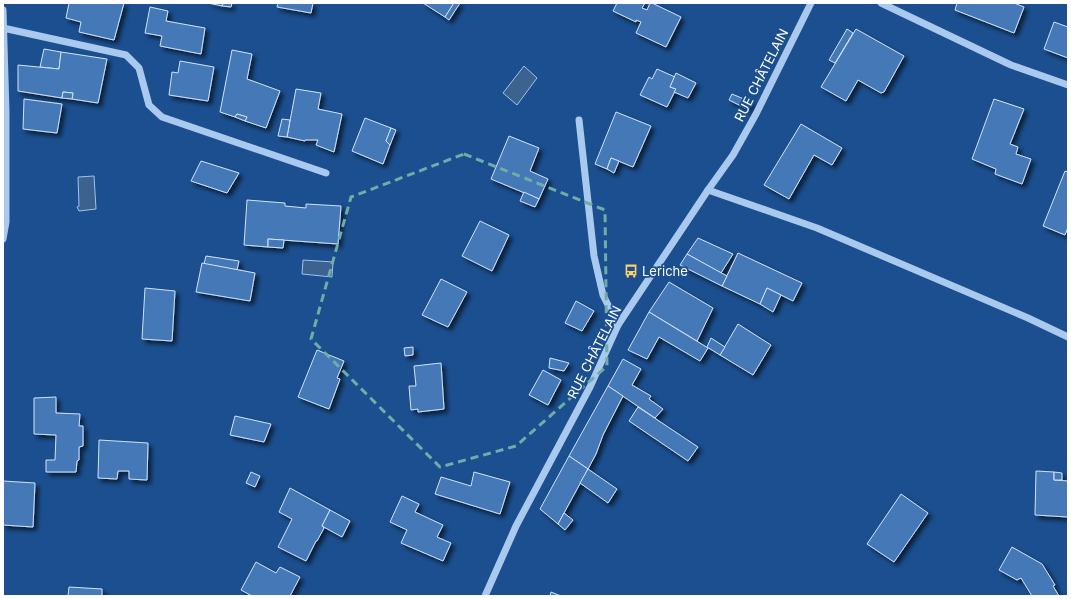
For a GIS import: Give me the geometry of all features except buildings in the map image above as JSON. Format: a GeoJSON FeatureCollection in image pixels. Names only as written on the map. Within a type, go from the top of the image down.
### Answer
{"type":"FeatureCollection","features":[{"type":"Feature","properties":{"kind":"street","name":"RUE CHÂTELAIN"},"geometry":{"type":"LineString","coordinates":[[485,596],[516,526],[590,387],[618,325],[733,155],[756,114],[811,3]]}},
{"type":"Feature","properties":{"kind":"street"},"geometry":{"type":"LineString","coordinates":[[881,3],[1011,65],[1068,85]]}},
{"type":"Feature","properties":{"kind":"street"},"geometry":{"type":"LineString","coordinates":[[3,10],[6,112],[5,221],[3,239]]}},
{"type":"Feature","properties":{"kind":"street"},"geometry":{"type":"LineString","coordinates":[[4,28],[126,56],[139,68],[149,105],[162,117],[326,173]]}},
{"type":"Feature","properties":{"kind":"street"},"geometry":{"type":"LineString","coordinates":[[579,120],[594,256],[603,295],[618,325]]}},
{"type":"Feature","properties":{"kind":"street"},"geometry":{"type":"LineString","coordinates":[[708,190],[817,228],[1028,318],[1068,337]]}},
{"type":"Feature","properties":{"kind":"highlighted area"},"geometry":{"type":"Polygon","coordinates":[[[464,154],[605,210],[607,366],[516,446],[440,467],[311,339],[351,197],[464,154]]]}},
{"type":"Feature","properties":{"kind":"water"},"geometry":{"type":"Polygon","coordinates":[[[524,66],[537,78],[517,105],[503,93],[524,66]]]}},
{"type":"Feature","properties":{"kind":"water"},"geometry":{"type":"Polygon","coordinates":[[[94,176],[96,209],[79,211],[77,207],[79,206],[78,177],[94,176]]]}},
{"type":"Feature","properties":{"kind":"water"},"geometry":{"type":"Polygon","coordinates":[[[303,260],[333,262],[332,277],[302,274],[303,260]]]}},
{"type":"Feature","properties":{"kind":"place","name":"Leriche"},"geometry":{"type":"Point","coordinates":[631,271]}}]}
